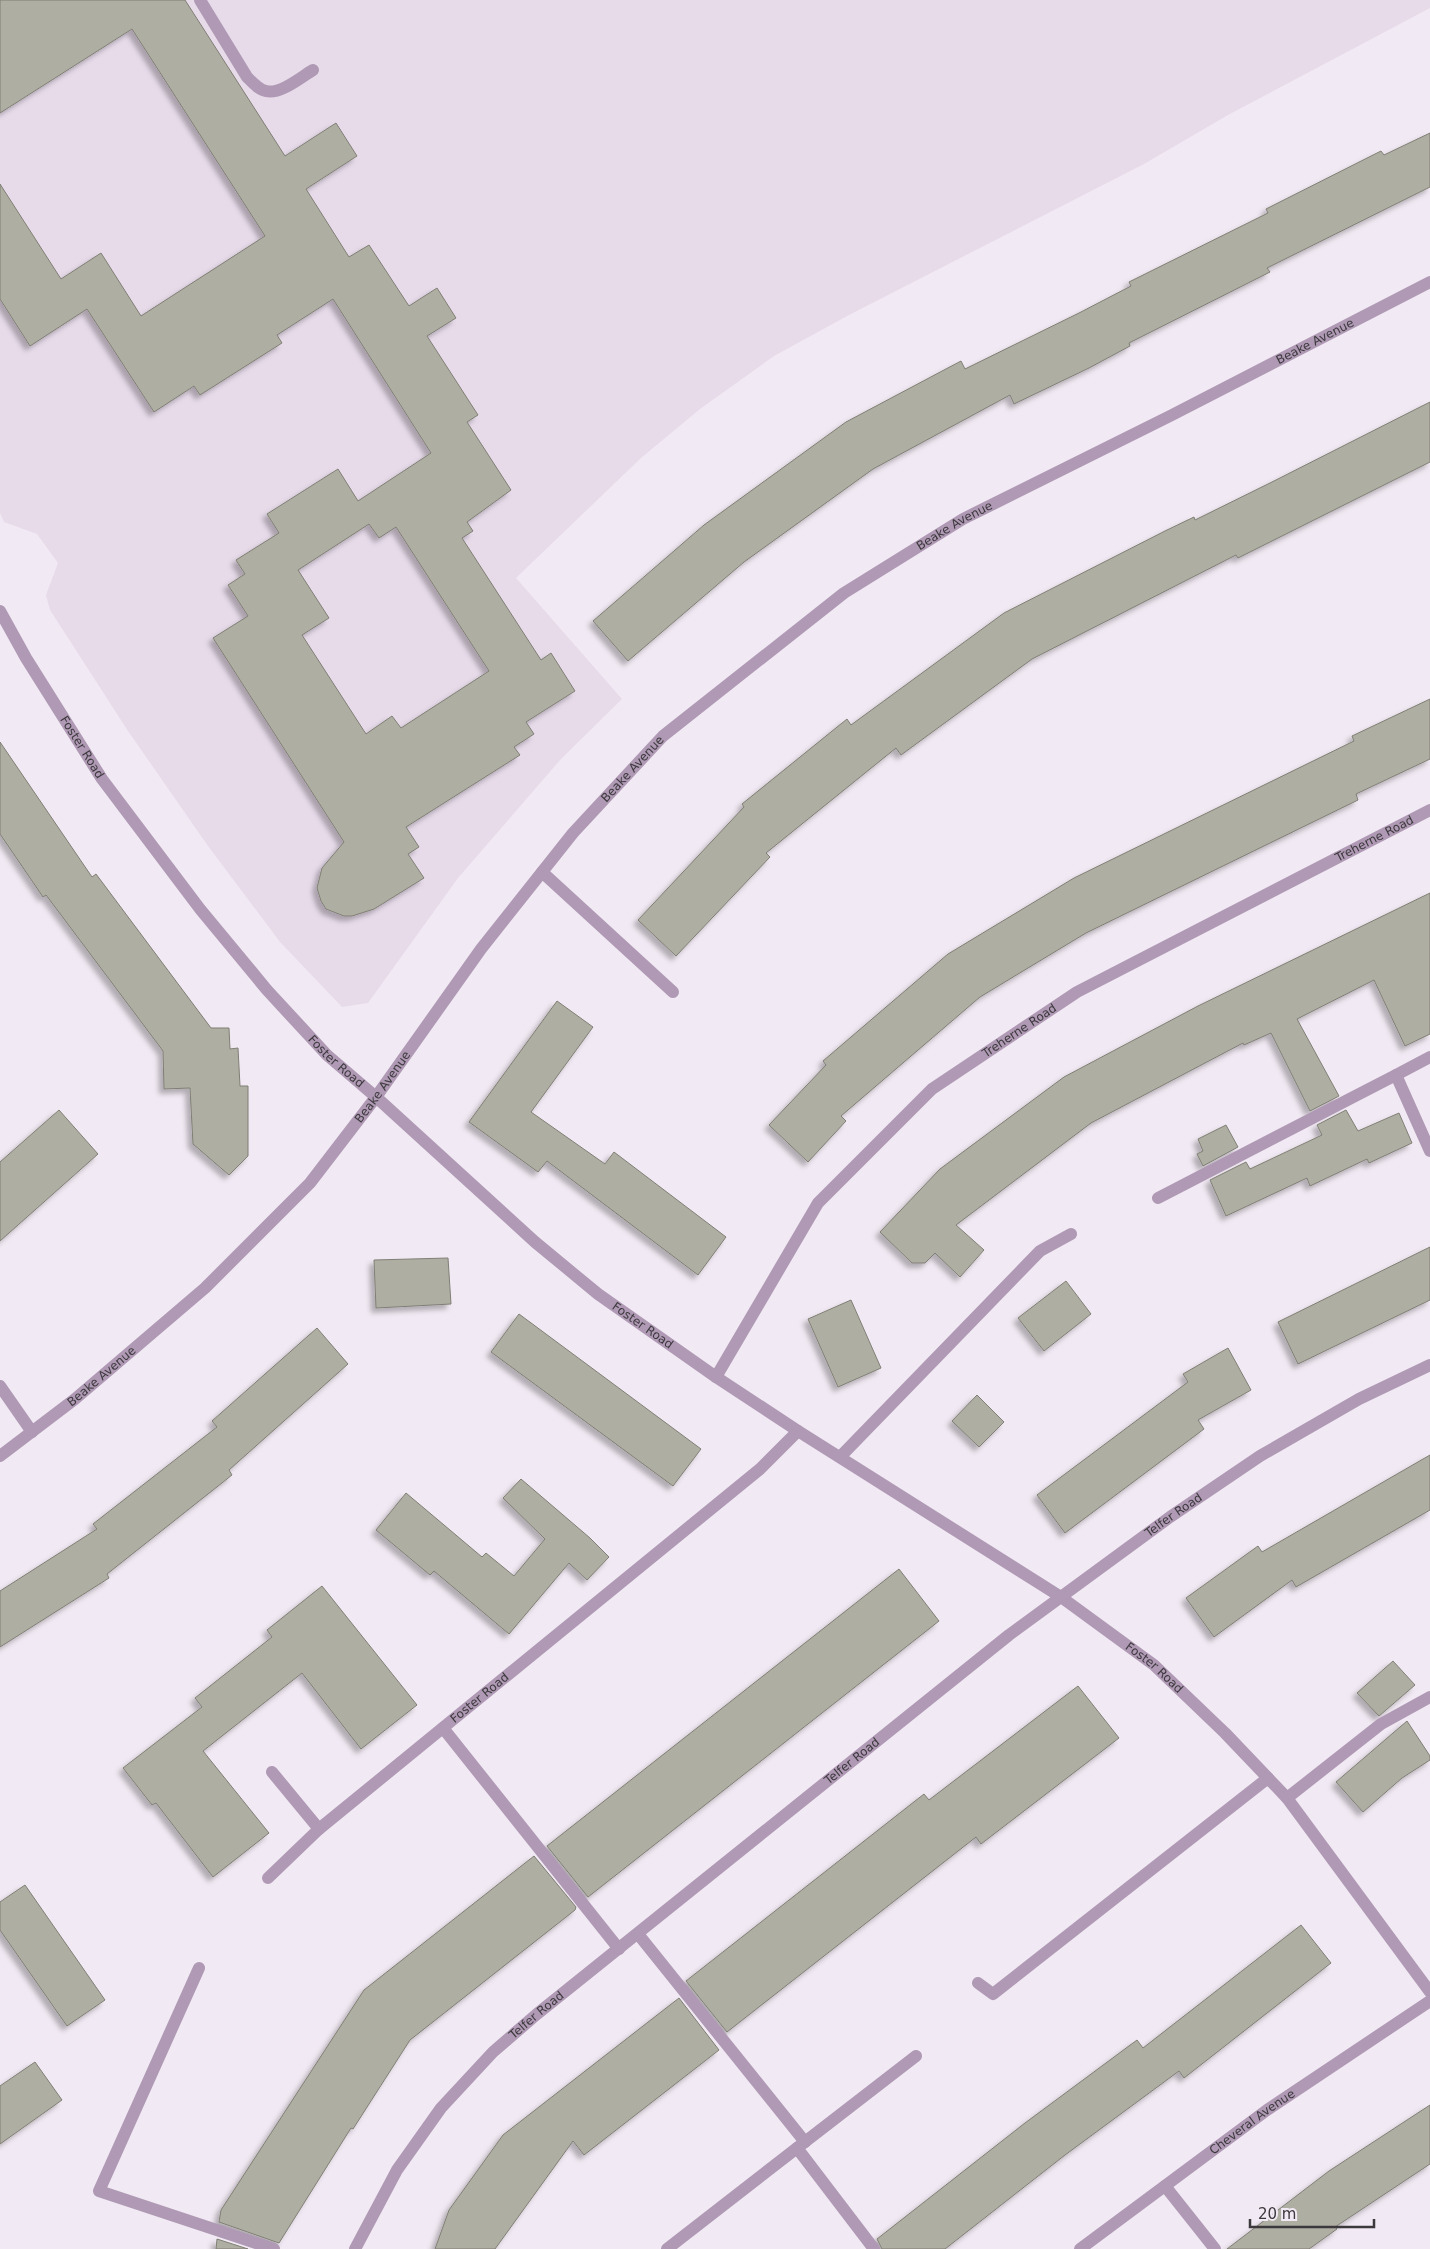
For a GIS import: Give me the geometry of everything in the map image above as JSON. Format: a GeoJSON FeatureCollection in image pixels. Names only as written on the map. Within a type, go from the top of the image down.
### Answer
{"type":"FeatureCollection","features":[{"type":"Feature","properties":{"kind":"street"},"geometry":{"type":"LineString","coordinates":[[200,0],[248,76],[256,85],[266,91],[276,91],[313,70]]}},
{"type":"Feature","properties":{"kind":"street","name":"Beake Avenue"},"geometry":{"type":"LineString","coordinates":[[0,1456],[75,1399],[205,1288],[310,1183],[376,1097],[480,949],[573,833],[663,736],[844,593],[963,519],[1172,415],[1430,282]]}},
{"type":"Feature","properties":{"kind":"street","name":"Foster Road"},"geometry":{"type":"LineString","coordinates":[[0,611],[26,658],[102,779],[200,909],[267,990],[327,1055],[376,1097],[535,1242],[598,1294],[716,1377],[798,1431],[1061,1597],[1154,1665],[1225,1733],[1287,1798],[1430,1992]]}},
{"type":"Feature","properties":{"kind":"street","name":"Treherne Road"},"geometry":{"type":"LineString","coordinates":[[716,1377],[818,1203],[932,1089],[1077,992],[1430,810]]}},
{"type":"Feature","properties":{"kind":"street"},"geometry":{"type":"LineString","coordinates":[[542,872],[673,992]]}},
{"type":"Feature","properties":{"kind":"street"},"geometry":{"type":"LineString","coordinates":[[1158,1198],[1430,1057]]}},
{"type":"Feature","properties":{"kind":"street"},"geometry":{"type":"LineString","coordinates":[[1396,1075],[1430,1151]]}},
{"type":"Feature","properties":{"kind":"street"},"geometry":{"type":"LineString","coordinates":[[840,1457],[1040,1251],[1071,1234]]}},
{"type":"Feature","properties":{"kind":"street","name":"Telfer Road"},"geometry":{"type":"LineString","coordinates":[[355,2249],[397,2170],[441,2108],[493,2052],[1009,1635],[1170,1517],[1260,1456],[1359,1399],[1430,1365]]}},
{"type":"Feature","properties":{"kind":"street"},"geometry":{"type":"LineString","coordinates":[[0,1386],[32,1432]]}},
{"type":"Feature","properties":{"kind":"street","name":"Foster Road"},"geometry":{"type":"LineString","coordinates":[[268,1878],[319,1829],[760,1469],[798,1431]]}},
{"type":"Feature","properties":{"kind":"street"},"geometry":{"type":"LineString","coordinates":[[1287,1798],[1381,1724],[1430,1697]]}},
{"type":"Feature","properties":{"kind":"street"},"geometry":{"type":"LineString","coordinates":[[443,1728],[619,1949]]}},
{"type":"Feature","properties":{"kind":"street"},"geometry":{"type":"LineString","coordinates":[[272,1772],[319,1829]]}},
{"type":"Feature","properties":{"kind":"street"},"geometry":{"type":"LineString","coordinates":[[978,1983],[992,1994],[1268,1778]]}},
{"type":"Feature","properties":{"kind":"street"},"geometry":{"type":"LineString","coordinates":[[638,1934],[801,2145],[874,2249]]}},
{"type":"Feature","properties":{"kind":"street"},"geometry":{"type":"LineString","coordinates":[[199,1968],[99,2191],[274,2249]]}},
{"type":"Feature","properties":{"kind":"street","name":"Cheveral Avenue"},"geometry":{"type":"LineString","coordinates":[[1080,2249],[1267,2110],[1430,2002]]}},
{"type":"Feature","properties":{"kind":"street"},"geometry":{"type":"LineString","coordinates":[[667,2249],[916,2056]]}},
{"type":"Feature","properties":{"kind":"street"},"geometry":{"type":"LineString","coordinates":[[1165,2186],[1215,2249]]}},
{"type":"Feature","properties":{"kind":"shaded area"},"geometry":{"type":"Polygon","coordinates":[[[0,0],[1430,0],[1430,8],[1228,115],[1144,164],[849,315],[774,356],[700,409],[641,458],[516,578],[622,699],[561,759],[458,878],[368,1003],[342,1007],[280,942],[208,846],[128,731],[50,610],[46,595],[58,563],[37,534],[4,522],[0,513],[0,0]]]}},
{"type":"Feature","properties":{"kind":"building"},"geometry":{"type":"Polygon","coordinates":[[[0,0],[185,0],[285,156],[336,123],[357,156],[306,189],[349,257],[369,245],[409,306],[437,288],[456,318],[427,336],[478,415],[467,422],[511,490],[467,522],[473,531],[462,538],[541,660],[551,653],[575,691],[526,722],[534,734],[514,747],[520,755],[406,827],[419,847],[408,854],[424,878],[374,909],[352,916],[344,916],[326,909],[321,901],[317,888],[322,868],[344,842],[213,638],[248,616],[228,585],[245,574],[236,560],[279,533],[267,514],[338,469],[358,501],[431,453],[333,299],[277,335],[282,343],[200,395],[194,386],[154,412],[87,309],[30,346],[0,299],[0,184],[61,279],[101,253],[141,316],[265,236],[132,29],[0,113],[0,0]],[[369,524],[298,570],[329,618],[302,635],[366,734],[392,716],[401,728],[489,671],[396,527],[379,538],[369,524]]]}},
{"type":"Feature","properties":{"kind":"building"},"geometry":{"type":"Polygon","coordinates":[[[1430,133],[1430,187],[1267,268],[1270,272],[1129,343],[1130,346],[1089,368],[1014,404],[1010,395],[873,469],[744,562],[628,661],[593,621],[704,525],[846,422],[961,361],[965,369],[1079,313],[1131,286],[1129,282],[1268,213],[1266,209],[1381,151],[1384,155],[1430,133]]]}},
{"type":"Feature","properties":{"kind":"building"},"geometry":{"type":"Polygon","coordinates":[[[1430,402],[1430,462],[1238,558],[1236,555],[1032,659],[901,755],[896,748],[766,853],[770,857],[676,956],[638,920],[744,807],[742,804],[847,719],[851,725],[1004,613],[1165,531],[1194,517],[1195,520],[1430,402]]]}},
{"type":"Feature","properties":{"kind":"building"},"geometry":{"type":"Polygon","coordinates":[[[1430,699],[1430,759],[1356,794],[1358,800],[1086,933],[980,997],[841,1116],[846,1121],[808,1162],[769,1125],[826,1065],[823,1061],[948,954],[1074,878],[1354,741],[1352,736],[1430,699]]]}},
{"type":"Feature","properties":{"kind":"building"},"geometry":{"type":"Polygon","coordinates":[[[0,742],[92,877],[96,874],[211,1028],[229,1028],[230,1049],[238,1048],[240,1086],[248,1086],[248,1156],[229,1175],[193,1144],[190,1088],[164,1089],[163,1051],[46,895],[43,897],[0,834],[0,742]]]}},
{"type":"Feature","properties":{"kind":"building"},"geometry":{"type":"Polygon","coordinates":[[[1430,893],[1430,1034],[1405,1046],[1374,980],[1297,1019],[1339,1096],[1310,1111],[1271,1033],[1244,1045],[1243,1043],[1091,1123],[956,1225],[984,1250],[960,1277],[935,1253],[925,1263],[912,1263],[880,1232],[940,1169],[1064,1077],[1198,1006],[1430,893]]]}},
{"type":"Feature","properties":{"kind":"building"},"geometry":{"type":"Polygon","coordinates":[[[557,1001],[593,1027],[531,1112],[605,1164],[614,1152],[726,1237],[698,1275],[547,1161],[538,1172],[469,1122],[557,1001]]]}},
{"type":"Feature","properties":{"kind":"building"},"geometry":{"type":"Polygon","coordinates":[[[59,1110],[98,1154],[0,1241],[0,1162],[59,1110]]]}},
{"type":"Feature","properties":{"kind":"building"},"geometry":{"type":"Polygon","coordinates":[[[1346,1110],[1358,1131],[1399,1113],[1412,1143],[1369,1163],[1367,1159],[1310,1186],[1307,1178],[1226,1216],[1210,1180],[1246,1162],[1250,1169],[1322,1135],[1317,1125],[1346,1110]]]}},
{"type":"Feature","properties":{"kind":"building"},"geometry":{"type":"Polygon","coordinates":[[[1226,1125],[1238,1147],[1203,1166],[1197,1154],[1203,1151],[1198,1139],[1226,1125]]]}},
{"type":"Feature","properties":{"kind":"building"},"geometry":{"type":"Polygon","coordinates":[[[1430,1247],[1430,1300],[1298,1364],[1278,1322],[1430,1247]]]}},
{"type":"Feature","properties":{"kind":"building"},"geometry":{"type":"Polygon","coordinates":[[[448,1258],[451,1304],[376,1308],[374,1260],[448,1258]]]}},
{"type":"Feature","properties":{"kind":"building"},"geometry":{"type":"Polygon","coordinates":[[[1066,1281],[1091,1314],[1044,1351],[1018,1318],[1066,1281]]]}},
{"type":"Feature","properties":{"kind":"building"},"geometry":{"type":"Polygon","coordinates":[[[851,1300],[881,1368],[838,1387],[808,1319],[851,1300]]]}},
{"type":"Feature","properties":{"kind":"building"},"geometry":{"type":"Polygon","coordinates":[[[519,1314],[701,1449],[673,1486],[491,1352],[519,1314]]]}},
{"type":"Feature","properties":{"kind":"building"},"geometry":{"type":"Polygon","coordinates":[[[317,1328],[348,1364],[229,1470],[232,1475],[107,1574],[109,1578],[0,1647],[0,1591],[97,1529],[93,1524],[217,1427],[212,1421],[317,1328]]]}},
{"type":"Feature","properties":{"kind":"building"},"geometry":{"type":"Polygon","coordinates":[[[1228,1348],[1251,1390],[1198,1420],[1204,1429],[1065,1533],[1037,1495],[1188,1382],[1183,1374],[1228,1348]]]}},
{"type":"Feature","properties":{"kind":"building"},"geometry":{"type":"Polygon","coordinates":[[[977,1395],[1004,1422],[979,1447],[952,1421],[977,1395]]]}},
{"type":"Feature","properties":{"kind":"building"},"geometry":{"type":"Polygon","coordinates":[[[1430,1455],[1430,1510],[1296,1587],[1292,1580],[1214,1637],[1186,1598],[1258,1546],[1262,1552],[1430,1455]]]}},
{"type":"Feature","properties":{"kind":"building"},"geometry":{"type":"Polygon","coordinates":[[[521,1479],[590,1538],[609,1557],[587,1580],[569,1563],[509,1634],[434,1571],[430,1575],[376,1530],[406,1493],[482,1557],[486,1553],[514,1576],[545,1539],[503,1498],[521,1479]]]}},
{"type":"Feature","properties":{"kind":"building"},"geometry":{"type":"Polygon","coordinates":[[[899,1569],[939,1621],[588,1897],[547,1846],[899,1569]]]}},
{"type":"Feature","properties":{"kind":"building"},"geometry":{"type":"Polygon","coordinates":[[[322,1586],[417,1705],[361,1749],[302,1673],[203,1751],[269,1833],[213,1877],[156,1803],[152,1805],[123,1768],[202,1707],[195,1698],[272,1637],[267,1630],[322,1586]]]}},
{"type":"Feature","properties":{"kind":"building"},"geometry":{"type":"Polygon","coordinates":[[[1393,1661],[1415,1685],[1379,1716],[1357,1693],[1393,1661]]]}},
{"type":"Feature","properties":{"kind":"building"},"geometry":{"type":"Polygon","coordinates":[[[1078,1686],[1119,1738],[981,1844],[976,1837],[727,2032],[686,1981],[924,1794],[929,1800],[1078,1686]]]}},
{"type":"Feature","properties":{"kind":"building"},"geometry":{"type":"Polygon","coordinates":[[[1407,1721],[1430,1756],[1430,1760],[1402,1778],[1363,1812],[1336,1782],[1407,1721]]]}},
{"type":"Feature","properties":{"kind":"building"},"geometry":{"type":"Polygon","coordinates":[[[534,1856],[576,1907],[575,1910],[410,2040],[353,2129],[351,2128],[279,2243],[219,2222],[221,2210],[364,1990],[534,1856]]]}},
{"type":"Feature","properties":{"kind":"building"},"geometry":{"type":"Polygon","coordinates":[[[25,1885],[105,2000],[67,2026],[0,1930],[0,1902],[25,1885]]]}},
{"type":"Feature","properties":{"kind":"building"},"geometry":{"type":"Polygon","coordinates":[[[1301,1925],[1331,1963],[1184,2078],[1179,2071],[1065,2155],[945,2249],[882,2249],[877,2239],[1025,2123],[1137,2040],[1143,2048],[1301,1925]]]}},
{"type":"Feature","properties":{"kind":"building"},"geometry":{"type":"Polygon","coordinates":[[[679,1998],[719,2050],[584,2155],[573,2141],[495,2249],[435,2249],[449,2210],[503,2135],[679,1998]]]}},
{"type":"Feature","properties":{"kind":"building"},"geometry":{"type":"Polygon","coordinates":[[[35,2062],[62,2100],[0,2144],[0,2086],[35,2062]]]}},
{"type":"Feature","properties":{"kind":"building"},"geometry":{"type":"Polygon","coordinates":[[[1430,2105],[1430,2164],[1335,2227],[1337,2229],[1309,2249],[1227,2249],[1329,2171],[1430,2105]]]}},
{"type":"Feature","properties":{"kind":"building"},"geometry":{"type":"Polygon","coordinates":[[[217,2239],[248,2249],[216,2249],[217,2239]]]}}]}
